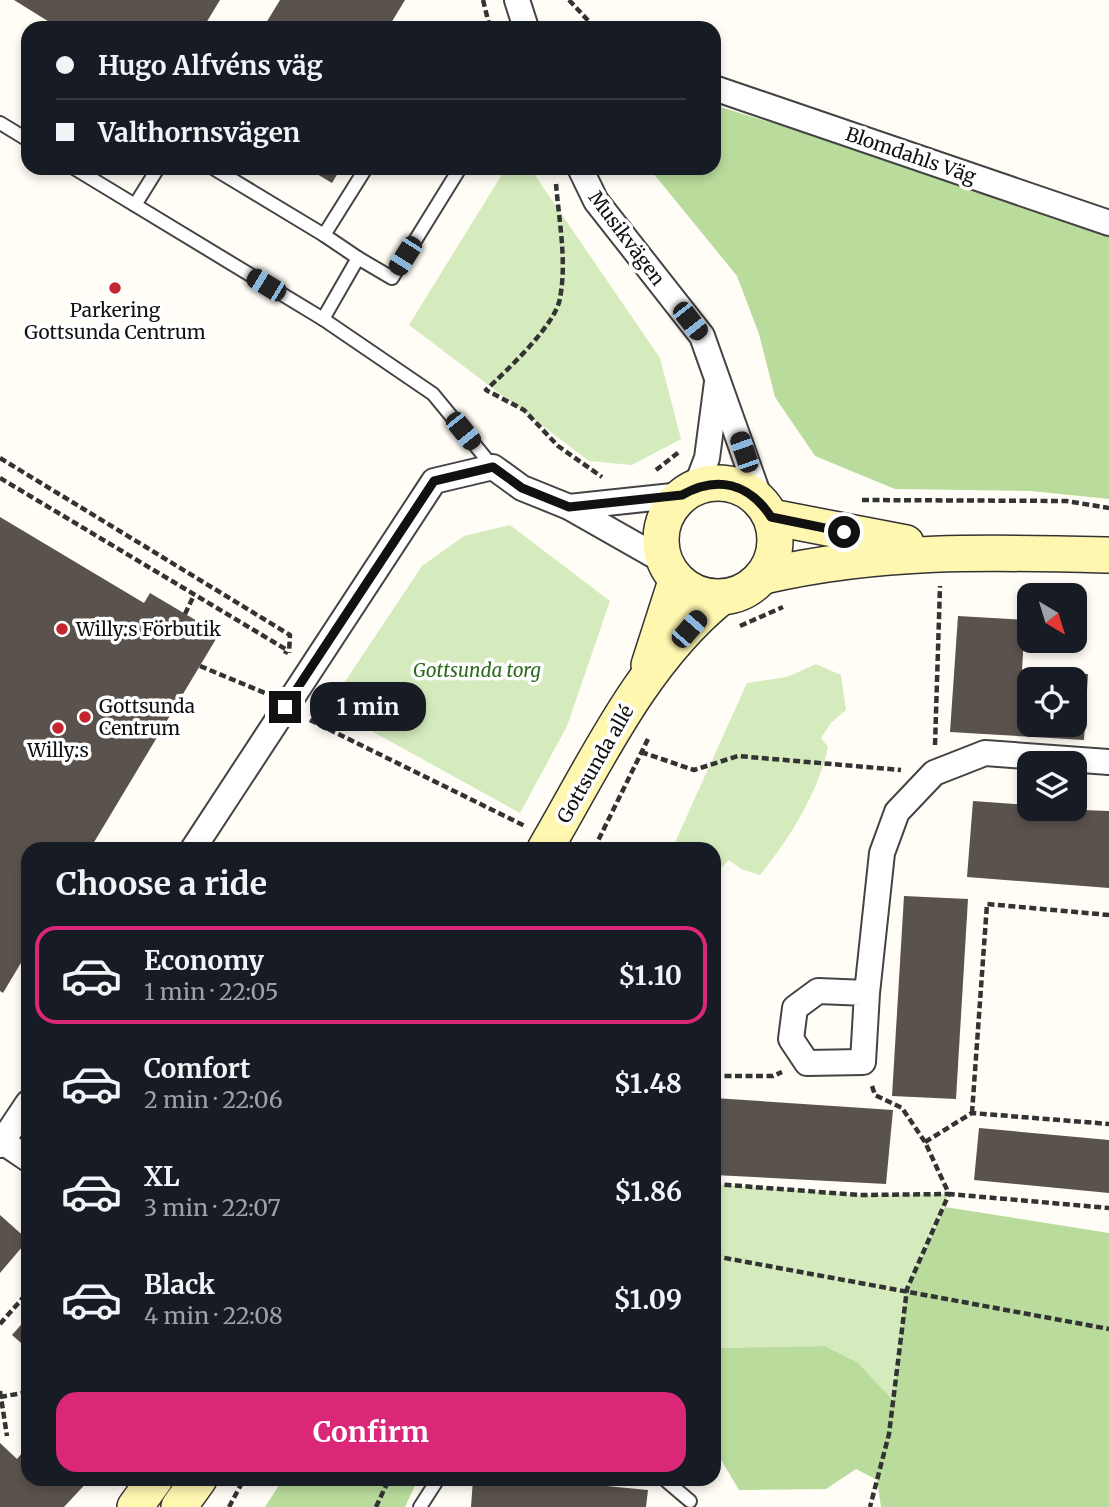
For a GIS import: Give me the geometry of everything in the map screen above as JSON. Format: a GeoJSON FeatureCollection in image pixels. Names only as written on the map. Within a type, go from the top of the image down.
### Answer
{"type":"FeatureCollection","features":[{"type":"Feature","properties":{"kind":"street"},"geometry":{"type":"LineString","coordinates":[[517,0],[524,21]]}},
{"type":"Feature","properties":{"kind":"street","name":"Blomdahls Väg"},"geometry":{"type":"LineString","coordinates":[[721,90],[1109,223]]}},
{"type":"Feature","properties":{"kind":"street","name":"Musikvägen"},"geometry":{"type":"LineString","coordinates":[[571,175],[596,201],[702,336],[766,509]]}},
{"type":"Feature","properties":{"kind":"street","name":"Musikvägen"},"geometry":{"type":"LineString","coordinates":[[689,491],[707,458],[718,378]]}},
{"type":"Feature","properties":{"kind":"street"},"geometry":{"type":"LineString","coordinates":[[198,842],[434,481],[493,467],[522,488],[569,507],[670,571],[695,594],[725,614],[744,592],[764,576],[818,564],[951,551],[1109,555]]}},
{"type":"Feature","properties":{"kind":"street"},"geometry":{"type":"LineString","coordinates":[[569,507],[729,484],[747,490],[766,509],[775,535],[774,553],[764,576]]}},
{"type":"Feature","properties":{"kind":"street"},"geometry":{"type":"LineString","coordinates":[[670,571],[660,538],[663,522],[689,491]]}},
{"type":"Feature","properties":{"kind":"street"},"geometry":{"type":"LineString","coordinates":[[766,509],[951,551]]}},
{"type":"Feature","properties":{"kind":"street","name":"Gottsunda allé"},"geometry":{"type":"LineString","coordinates":[[645,679],[670,571]]}},
{"type":"Feature","properties":{"kind":"street","name":"Gottsunda allé"},"geometry":{"type":"LineString","coordinates":[[549,842],[645,679],[704,612],[725,614]]}},
{"type":"Feature","properties":{"kind":"street"},"geometry":{"type":"LineString","coordinates":[[866,993],[818,991],[795,1008],[790,1040],[807,1063],[863,1062],[866,993],[882,853],[897,812],[934,773],[985,753],[1109,762]]}},
{"type":"Feature","properties":{"kind":"street"},"geometry":{"type":"LineString","coordinates":[[21,1113],[1,1142],[21,1155]]}},
{"type":"Feature","properties":{"kind":"street"},"geometry":{"type":"LineString","coordinates":[[135,1507],[150,1486]]}},
{"type":"Feature","properties":{"kind":"street"},"geometry":{"type":"LineString","coordinates":[[178,1507],[194,1486]]}},
{"type":"Feature","properties":{"kind":"lane"},"geometry":{"type":"LineString","coordinates":[[0,123],[21,136]]}},
{"type":"Feature","properties":{"kind":"lane"},"geometry":{"type":"LineString","coordinates":[[86,175],[323,319],[433,394],[493,467]]}},
{"type":"Feature","properties":{"kind":"lane"},"geometry":{"type":"LineString","coordinates":[[135,205],[154,175]]}},
{"type":"Feature","properties":{"kind":"lane"},"geometry":{"type":"LineString","coordinates":[[225,175],[391,278],[456,175]]}},
{"type":"Feature","properties":{"kind":"lane"},"geometry":{"type":"LineString","coordinates":[[324,235],[362,175]]}},
{"type":"Feature","properties":{"kind":"lane"},"geometry":{"type":"LineString","coordinates":[[323,319],[358,258]]}},
{"type":"Feature","properties":{"kind":"lane"},"geometry":{"type":"LineString","coordinates":[[420,1507],[434,1486]]}},
{"type":"Feature","properties":{"kind":"lane"},"geometry":{"type":"LineString","coordinates":[[672,1486],[690,1501]]}},
{"type":"Feature","properties":{"kind":"path"},"geometry":{"type":"LineString","coordinates":[[483,0],[488,21]]}},
{"type":"Feature","properties":{"kind":"path"},"geometry":{"type":"LineString","coordinates":[[569,0],[589,21]]}},
{"type":"Feature","properties":{"kind":"path"},"geometry":{"type":"LineString","coordinates":[[555,175],[562,253],[560,301],[528,351],[486,390],[524,410],[558,446],[611,483],[606,503]]}},
{"type":"Feature","properties":{"kind":"path"},"geometry":{"type":"LineString","coordinates":[[651,473],[680,451]]}},
{"type":"Feature","properties":{"kind":"path"},"geometry":{"type":"LineString","coordinates":[[0,458],[290,635],[288,659]]}},
{"type":"Feature","properties":{"kind":"path"},"geometry":{"type":"LineString","coordinates":[[0,478],[287,650],[282,661]]}},
{"type":"Feature","properties":{"kind":"path"},"geometry":{"type":"LineString","coordinates":[[856,500],[1066,501],[1109,508]]}},
{"type":"Feature","properties":{"kind":"path"},"geometry":{"type":"LineString","coordinates":[[642,752],[694,770],[738,756],[934,773],[940,586]]}},
{"type":"Feature","properties":{"kind":"path"},"geometry":{"type":"LineString","coordinates":[[927,587],[947,586]]}},
{"type":"Feature","properties":{"kind":"path"},"geometry":{"type":"LineString","coordinates":[[185,614],[194,595]]}},
{"type":"Feature","properties":{"kind":"path"},"geometry":{"type":"LineString","coordinates":[[725,614],[794,602]]}},
{"type":"Feature","properties":{"kind":"path"},"geometry":{"type":"LineString","coordinates":[[200,666],[265,693],[271,682]]}},
{"type":"Feature","properties":{"kind":"path"},"geometry":{"type":"LineString","coordinates":[[285,707],[544,842]]}},
{"type":"Feature","properties":{"kind":"path"},"geometry":{"type":"LineString","coordinates":[[597,842],[653,729]]}},
{"type":"Feature","properties":{"kind":"path"},"geometry":{"type":"LineString","coordinates":[[972,1113],[987,904],[1109,915]]}},
{"type":"Feature","properties":{"kind":"path"},"geometry":{"type":"LineString","coordinates":[[863,1062],[876,1095],[902,1108],[925,1142],[950,1194]]}},
{"type":"Feature","properties":{"kind":"path"},"geometry":{"type":"LineString","coordinates":[[721,1076],[773,1076],[807,1063]]}},
{"type":"Feature","properties":{"kind":"path"},"geometry":{"type":"LineString","coordinates":[[925,1142],[972,1113],[1109,1124]]}},
{"type":"Feature","properties":{"kind":"path"},"geometry":{"type":"LineString","coordinates":[[721,1185],[860,1195],[950,1194],[1109,1208]]}},
{"type":"Feature","properties":{"kind":"path"},"geometry":{"type":"LineString","coordinates":[[870,1507],[889,1434],[907,1289],[950,1194]]}},
{"type":"Feature","properties":{"kind":"path"},"geometry":{"type":"LineString","coordinates":[[721,1257],[907,1289],[1109,1329]]}},
{"type":"Feature","properties":{"kind":"path"},"geometry":{"type":"LineString","coordinates":[[0,1325],[21,1300]]}},
{"type":"Feature","properties":{"kind":"path"},"geometry":{"type":"LineString","coordinates":[[0,1391],[7,1436]]}},
{"type":"Feature","properties":{"kind":"path"},"geometry":{"type":"LineString","coordinates":[[0,1397],[21,1393]]}},
{"type":"Feature","properties":{"kind":"path"},"geometry":{"type":"LineString","coordinates":[[229,1507],[240,1486]]}},
{"type":"Feature","properties":{"kind":"path"},"geometry":{"type":"LineString","coordinates":[[376,1507],[385,1486]]}},
{"type":"Feature","properties":{"kind":"green space"},"geometry":{"type":"Polygon","coordinates":[[[721,107],[1109,227],[1109,499],[1031,491],[895,489],[815,456],[775,397],[759,334],[737,276],[655,175],[721,175],[721,107]]]}},
{"type":"Feature","properties":{"kind":"green space"},"geometry":{"type":"Polygon","coordinates":[[[502,175],[535,175],[660,358],[681,439],[632,465],[589,461],[409,325],[502,175]]]}},
{"type":"Feature","properties":{"kind":"green space","name":"Gottsunda torg"},"geometry":{"type":"Polygon","coordinates":[[[510,525],[610,601],[567,726],[520,813],[328,707],[422,566],[464,536],[510,525]]]}},
{"type":"Feature","properties":{"kind":"green space"},"geometry":{"type":"Polygon","coordinates":[[[816,664],[841,675],[846,710],[831,723],[821,738],[828,747],[810,798],[782,846],[760,875],[741,869],[729,860],[721,868],[721,842],[675,842],[747,683],[787,677],[816,664]]]}},
{"type":"Feature","properties":{"kind":"green space"},"geometry":{"type":"Polygon","coordinates":[[[721,1185],[860,1195],[949,1194],[907,1289],[893,1400],[857,1362],[825,1346],[721,1348],[721,1185]]]}},
{"type":"Feature","properties":{"kind":"green space"},"geometry":{"type":"Polygon","coordinates":[[[945,1207],[1109,1233],[1109,1507],[881,1507],[877,1480],[856,1469],[826,1489],[739,1490],[721,1460],[721,1348],[825,1346],[857,1362],[893,1400],[907,1289],[945,1207]]]}},
{"type":"Feature","properties":{"kind":"green space"},"geometry":{"type":"Polygon","coordinates":[[[278,1486],[415,1486],[405,1507],[265,1507],[278,1486]]]}},
{"type":"Feature","properties":{"kind":"building"},"geometry":{"type":"Polygon","coordinates":[[[14,0],[220,0],[207,21],[48,21],[14,0]]]}},
{"type":"Feature","properties":{"kind":"building"},"geometry":{"type":"Polygon","coordinates":[[[280,0],[405,0],[392,21],[267,21],[280,0]]]}},
{"type":"Feature","properties":{"kind":"building"},"geometry":{"type":"Polygon","coordinates":[[[319,175],[337,175],[332,183],[319,175]]]}},
{"type":"Feature","properties":{"kind":"building","name":"Gottsunda Centrum"},"geometry":{"type":"Polygon","coordinates":[[[0,517],[144,603],[150,593],[219,634],[94,842],[21,842],[21,963],[3,993],[0,991],[0,517]]]}},
{"type":"Feature","properties":{"kind":"building"},"geometry":{"type":"Polygon","coordinates":[[[958,616],[1017,620],[1017,653],[1023,653],[1022,667],[1017,667],[1017,736],[950,732],[958,616]]]}},
{"type":"Feature","properties":{"kind":"building"},"geometry":{"type":"Polygon","coordinates":[[[1034,737],[1084,737],[1084,740],[1034,737]]]}},
{"type":"Feature","properties":{"kind":"building"},"geometry":{"type":"Polygon","coordinates":[[[973,801],[1017,804],[1017,821],[1087,821],[1087,810],[1109,811],[1109,888],[967,877],[973,801]]]}},
{"type":"Feature","properties":{"kind":"building"},"geometry":{"type":"Polygon","coordinates":[[[904,896],[968,899],[956,1099],[892,1096],[904,896]]]}},
{"type":"Feature","properties":{"kind":"building"},"geometry":{"type":"Polygon","coordinates":[[[721,1098],[893,1110],[886,1184],[721,1175],[721,1098]]]}},
{"type":"Feature","properties":{"kind":"building"},"geometry":{"type":"Polygon","coordinates":[[[979,1128],[1109,1140],[1109,1193],[974,1180],[979,1128]]]}},
{"type":"Feature","properties":{"kind":"building"},"geometry":{"type":"Polygon","coordinates":[[[0,1215],[21,1234],[21,1248],[0,1273],[0,1215]]]}},
{"type":"Feature","properties":{"kind":"building"},"geometry":{"type":"Polygon","coordinates":[[[21,1325],[21,1343],[12,1335],[21,1325]]]}},
{"type":"Feature","properties":{"kind":"building"},"geometry":{"type":"Polygon","coordinates":[[[0,1443],[17,1459],[21,1454],[21,1486],[84,1486],[64,1507],[0,1507],[0,1443]]]}},
{"type":"Feature","properties":{"kind":"building"},"geometry":{"type":"Polygon","coordinates":[[[472,1486],[606,1486],[648,1490],[646,1507],[471,1507],[472,1486]]]}},
{"type":"Feature","properties":{"kind":"place","name":"Parkering Gottsunda Centrum"},"geometry":{"type":"Point","coordinates":[115,288]}},
{"type":"Feature","properties":{"kind":"place","name":"Willy:s Förbutik"},"geometry":{"type":"Point","coordinates":[62,629]}},
{"type":"Feature","properties":{"kind":"place","name":"Gottsunda Centrum"},"geometry":{"type":"Point","coordinates":[85,717]}},
{"type":"Feature","properties":{"kind":"place","name":"Willy:s"},"geometry":{"type":"Point","coordinates":[58,728]}},
{"type":"Feature","properties":{"kind":"route"},"geometry":{"type":"LineString","coordinates":[[285,707],[434,481],[493,467],[522,488],[569,507],[682,495],[696,487],[713,483],[729,484],[747,490],[761,502],[771,517],[844,532]]}}]}
